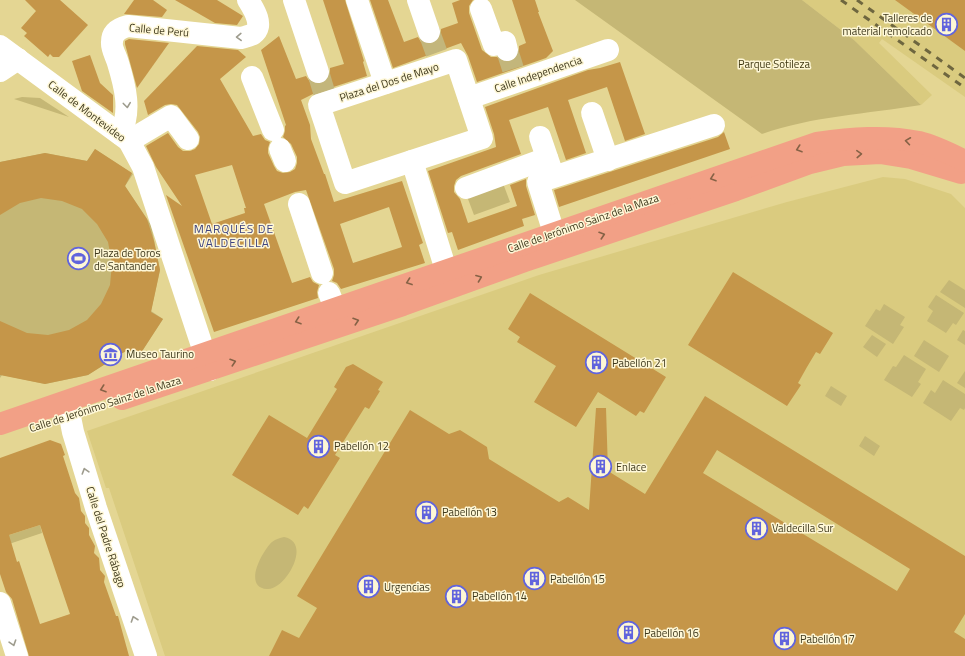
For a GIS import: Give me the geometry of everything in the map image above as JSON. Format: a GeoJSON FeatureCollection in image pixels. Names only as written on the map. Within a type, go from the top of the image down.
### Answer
{"type":"FeatureCollection","features":[{"type":"Feature","properties":{"kind":"main road","name":"Calle de Jerónimo Sainz de la Maza"},"geometry":{"type":"LineString","coordinates":[[0,440],[70,417],[208,361],[329,291],[446,270],[554,234],[749,165],[817,143],[837,140],[892,139],[920,142],[961,166]]}},
{"type":"Feature","properties":{"kind":"main road","name":"Calle de Jerónimo Sainz de la Maza"},"geometry":{"type":"LineString","coordinates":[[0,424],[208,361],[403,306],[525,261],[821,160],[843,155],[880,153],[961,166]]}},
{"type":"Feature","properties":{"kind":"street"},"geometry":{"type":"LineString","coordinates":[[294,0],[318,72]]}},
{"type":"Feature","properties":{"kind":"street"},"geometry":{"type":"LineString","coordinates":[[357,0],[385,83]]}},
{"type":"Feature","properties":{"kind":"street"},"geometry":{"type":"LineString","coordinates":[[418,0],[429,32]]}},
{"type":"Feature","properties":{"kind":"street","name":"Calle de Perú"},"geometry":{"type":"LineString","coordinates":[[124,138],[128,109],[121,74],[112,43],[114,34],[118,29],[128,26],[241,38],[253,35],[257,30],[258,16],[252,2]]}},
{"type":"Feature","properties":{"kind":"street"},"geometry":{"type":"LineString","coordinates":[[481,9],[494,45],[504,42],[512,67]]}},
{"type":"Feature","properties":{"kind":"street","name":"Calle de Montevideo"},"geometry":{"type":"LineString","coordinates":[[0,46],[124,138],[143,167],[208,361]]}},
{"type":"Feature","properties":{"kind":"street","name":"Calle Independencia"},"geometry":{"type":"LineString","coordinates":[[469,98],[512,67],[608,50]]}},
{"type":"Feature","properties":{"kind":"street"},"geometry":{"type":"LineString","coordinates":[[0,71],[18,59]]}},
{"type":"Feature","properties":{"kind":"street","name":"Plaza del Dos de Mayo"},"geometry":{"type":"LineString","coordinates":[[439,59],[456,60],[482,138],[345,183],[319,105],[326,97],[385,83],[439,59]]}},
{"type":"Feature","properties":{"kind":"street"},"geometry":{"type":"LineString","coordinates":[[252,77],[279,147]]}},
{"type":"Feature","properties":{"kind":"street"},"geometry":{"type":"LineString","coordinates":[[592,113],[608,160]]}},
{"type":"Feature","properties":{"kind":"street"},"geometry":{"type":"LineString","coordinates":[[124,138],[171,116],[188,138]]}},
{"type":"Feature","properties":{"kind":"street"},"geometry":{"type":"LineString","coordinates":[[466,188],[550,168],[580,168],[714,125]]}},
{"type":"Feature","properties":{"kind":"street"},"geometry":{"type":"LineString","coordinates":[[540,137],[550,168]]}},
{"type":"Feature","properties":{"kind":"street"},"geometry":{"type":"LineString","coordinates":[[412,161],[446,270]]}},
{"type":"Feature","properties":{"kind":"street"},"geometry":{"type":"LineString","coordinates":[[550,168],[538,182],[554,234]]}},
{"type":"Feature","properties":{"kind":"street"},"geometry":{"type":"LineString","coordinates":[[298,204],[329,291]]}},
{"type":"Feature","properties":{"kind":"street","name":"Calle del Padre Rábago"},"geometry":{"type":"LineString","coordinates":[[70,417],[73,432],[96,508],[146,656]]}},
{"type":"Feature","properties":{"kind":"street"},"geometry":{"type":"LineString","coordinates":[[0,603],[17,656]]}},
{"type":"Feature","properties":{"kind":"shaded area"},"geometry":{"type":"Polygon","coordinates":[[[802,0],[965,0],[965,97],[882,39],[879,43],[932,95],[921,105],[854,40],[802,0]]]}},
{"type":"Feature","properties":{"kind":"shaded area"},"geometry":{"type":"Polygon","coordinates":[[[883,177],[905,179],[951,194],[965,208],[965,656],[165,656],[109,488],[106,488],[87,431],[539,275],[787,202],[883,177]]]}},
{"type":"Feature","properties":{"kind":"green space","name":"Parque Sotileza"},"geometry":{"type":"Polygon","coordinates":[[[575,0],[802,0],[854,40],[921,105],[820,119],[762,134],[575,0]]]}},
{"type":"Feature","properties":{"kind":"green space"},"geometry":{"type":"Polygon","coordinates":[[[22,97],[40,98],[69,117],[14,99],[22,97]]]}},
{"type":"Feature","properties":{"kind":"green space","name":"Plaza de Toros de Santander"},"geometry":{"type":"Polygon","coordinates":[[[95,149],[133,174],[125,186],[151,225],[160,270],[151,311],[163,319],[137,359],[125,351],[88,375],[45,384],[2,375],[0,378],[0,162],[45,153],[87,161],[95,149]]]}},
{"type":"Feature","properties":{"kind":"green space"},"geometry":{"type":"Polygon","coordinates":[[[501,178],[510,202],[474,215],[465,191],[501,178]]]}},
{"type":"Feature","properties":{"kind":"green space"},"geometry":{"type":"Polygon","coordinates":[[[949,280],[965,290],[965,308],[940,292],[949,280]]]}},
{"type":"Feature","properties":{"kind":"green space"},"geometry":{"type":"Polygon","coordinates":[[[936,295],[964,313],[956,325],[953,323],[946,333],[927,321],[933,311],[928,307],[936,295]]]}},
{"type":"Feature","properties":{"kind":"green space"},"geometry":{"type":"Polygon","coordinates":[[[884,304],[905,317],[900,325],[904,327],[893,344],[865,326],[876,309],[880,311],[884,304]]]}},
{"type":"Feature","properties":{"kind":"green space"},"geometry":{"type":"Polygon","coordinates":[[[963,330],[965,331],[965,345],[957,340],[963,330]]]}},
{"type":"Feature","properties":{"kind":"green space"},"geometry":{"type":"Polygon","coordinates":[[[872,335],[886,344],[877,357],[863,347],[872,335]]]}},
{"type":"Feature","properties":{"kind":"green space"},"geometry":{"type":"Polygon","coordinates":[[[924,340],[949,356],[939,372],[914,356],[924,340]]]}},
{"type":"Feature","properties":{"kind":"green space"},"geometry":{"type":"Polygon","coordinates":[[[904,355],[926,369],[918,382],[921,384],[912,397],[884,380],[893,366],[896,367],[904,355]]]}},
{"type":"Feature","properties":{"kind":"green space"},"geometry":{"type":"Polygon","coordinates":[[[965,371],[965,388],[957,383],[965,371]]]}},
{"type":"Feature","properties":{"kind":"green space"},"geometry":{"type":"Polygon","coordinates":[[[943,380],[965,394],[964,410],[960,408],[951,421],[923,403],[931,390],[935,393],[943,380]]]}},
{"type":"Feature","properties":{"kind":"green space"},"geometry":{"type":"Polygon","coordinates":[[[831,386],[847,396],[841,406],[825,396],[831,386]]]}},
{"type":"Feature","properties":{"kind":"green space"},"geometry":{"type":"Polygon","coordinates":[[[865,436],[880,446],[874,456],[859,446],[865,436]]]}},
{"type":"Feature","properties":{"kind":"green space"},"geometry":{"type":"Polygon","coordinates":[[[40,525],[42,533],[0,547],[0,538],[40,525]]]}},
{"type":"Feature","properties":{"kind":"green space"},"geometry":{"type":"Polygon","coordinates":[[[284,537],[292,541],[296,548],[296,556],[293,566],[288,575],[274,588],[267,589],[260,587],[256,582],[255,575],[260,560],[272,542],[276,539],[284,537]]]}},
{"type":"Feature","properties":{"kind":"building"},"geometry":{"type":"Polygon","coordinates":[[[25,0],[60,0],[88,25],[59,57],[53,57],[50,54],[48,57],[24,36],[27,33],[21,28],[36,11],[25,0]]]}},
{"type":"Feature","properties":{"kind":"building"},"geometry":{"type":"Polygon","coordinates":[[[134,0],[153,0],[167,10],[162,17],[124,14],[134,0]]]}},
{"type":"Feature","properties":{"kind":"building"},"geometry":{"type":"Polygon","coordinates":[[[175,0],[217,0],[243,16],[237,25],[215,23],[175,0]]]}},
{"type":"Feature","properties":{"kind":"building"},"geometry":{"type":"Polygon","coordinates":[[[323,0],[345,0],[364,61],[367,76],[315,93],[301,100],[310,125],[311,139],[334,202],[402,181],[423,243],[419,245],[425,263],[341,289],[337,283],[332,281],[334,269],[306,190],[295,192],[264,204],[292,283],[310,277],[313,282],[319,285],[317,292],[318,298],[214,332],[166,195],[182,206],[156,167],[146,146],[168,133],[178,147],[183,151],[190,151],[195,149],[199,144],[200,137],[198,132],[177,105],[165,105],[148,115],[144,101],[197,46],[238,50],[246,57],[220,79],[253,136],[261,134],[265,140],[270,142],[268,153],[277,171],[283,173],[290,172],[295,169],[297,157],[291,144],[283,137],[286,125],[261,50],[279,36],[296,79],[306,76],[310,82],[316,84],[322,84],[327,81],[330,75],[330,68],[344,64],[323,0]],[[232,165],[195,175],[212,224],[245,213],[244,208],[246,208],[232,165]],[[389,207],[340,224],[353,263],[402,247],[389,207]]]}},
{"type":"Feature","properties":{"kind":"building"},"geometry":{"type":"Polygon","coordinates":[[[370,0],[388,0],[404,42],[418,37],[421,42],[433,44],[441,35],[441,29],[458,23],[452,3],[460,0],[473,0],[469,6],[469,13],[482,50],[491,57],[497,57],[503,62],[510,62],[519,54],[519,46],[526,43],[512,0],[535,0],[553,51],[546,58],[477,82],[468,56],[461,43],[393,68],[370,0]]]}},
{"type":"Feature","properties":{"kind":"building","name":"Talleres de material remolcado"},"geometry":{"type":"Polygon","coordinates":[[[895,0],[965,0],[965,51],[895,0]]]}},
{"type":"Feature","properties":{"kind":"building"},"geometry":{"type":"Polygon","coordinates":[[[129,39],[169,43],[137,88],[125,44],[125,41],[129,39]]]}},
{"type":"Feature","properties":{"kind":"building"},"geometry":{"type":"Polygon","coordinates":[[[90,55],[100,83],[113,95],[113,113],[82,91],[72,61],[90,55]]]}},
{"type":"Feature","properties":{"kind":"building"},"geometry":{"type":"Polygon","coordinates":[[[620,62],[645,134],[625,141],[607,87],[568,100],[586,153],[566,160],[548,107],[509,120],[521,154],[461,176],[456,180],[454,192],[460,199],[468,223],[517,206],[510,185],[526,179],[526,186],[535,215],[522,219],[524,226],[458,250],[452,232],[448,233],[428,171],[496,147],[494,134],[485,107],[588,70],[620,62]]]}},
{"type":"Feature","properties":{"kind":"building"},"geometry":{"type":"Polygon","coordinates":[[[724,132],[730,149],[559,207],[554,190],[718,137],[724,132]]]}},
{"type":"Feature","properties":{"kind":"building"},"geometry":{"type":"Polygon","coordinates":[[[95,149],[132,173],[125,186],[147,219],[154,241],[160,270],[151,312],[163,319],[137,359],[126,351],[88,375],[45,384],[0,375],[0,321],[27,333],[48,335],[69,330],[87,320],[101,304],[110,285],[112,263],[108,242],[97,224],[82,209],[62,201],[41,198],[20,203],[0,215],[0,162],[45,153],[87,161],[95,149]]]}},
{"type":"Feature","properties":{"kind":"building"},"geometry":{"type":"Polygon","coordinates":[[[733,272],[833,333],[820,354],[816,352],[798,383],[801,385],[787,406],[688,345],[733,272]]]}},
{"type":"Feature","properties":{"kind":"building","name":"Pabellón 21"},"geometry":{"type":"Polygon","coordinates":[[[530,293],[666,377],[644,413],[640,411],[636,416],[598,392],[576,427],[534,402],[556,366],[517,342],[520,337],[508,329],[530,293]]]}},
{"type":"Feature","properties":{"kind":"building","name":"Pabellón 12"},"geometry":{"type":"Polygon","coordinates":[[[353,364],[383,382],[378,390],[380,391],[369,409],[365,407],[335,455],[340,458],[308,509],[304,506],[298,515],[232,475],[269,415],[307,438],[337,389],[334,387],[346,367],[353,364]]]}},
{"type":"Feature","properties":{"kind":"building"},"geometry":{"type":"Polygon","coordinates":[[[705,396],[965,556],[965,614],[954,632],[965,639],[965,656],[269,656],[282,630],[299,638],[317,608],[297,596],[410,410],[449,434],[460,430],[487,447],[489,459],[559,502],[568,497],[589,510],[596,408],[606,408],[608,471],[645,494],[705,396]],[[717,450],[703,473],[897,591],[910,569],[717,450]]]}},
{"type":"Feature","properties":{"kind":"building"},"geometry":{"type":"Polygon","coordinates":[[[50,440],[61,444],[65,455],[63,456],[75,493],[79,498],[81,511],[85,516],[85,523],[89,528],[89,535],[95,546],[94,553],[99,558],[100,570],[105,576],[104,582],[116,616],[118,616],[129,656],[29,656],[12,599],[6,592],[0,574],[0,458],[50,440]],[[40,525],[9,535],[17,562],[19,561],[40,624],[70,614],[40,525]]]}},
{"type":"Feature","properties":{"kind":"tunnel"},"geometry":{"type":"LineString","coordinates":[[429,32],[437,54]]}},
{"type":"Feature","properties":{"kind":"tunnel"},"geometry":{"type":"LineString","coordinates":[[507,50],[513,69]]}},
{"type":"Feature","properties":{"kind":"tunnel"},"geometry":{"type":"LineString","coordinates":[[318,72],[324,92]]}},
{"type":"Feature","properties":{"kind":"railway"},"geometry":{"type":"LineString","coordinates":[[841,0],[965,88]]}},
{"type":"Feature","properties":{"kind":"railway"},"geometry":{"type":"LineString","coordinates":[[857,0],[965,78]]}},
{"type":"Feature","properties":{"kind":"place","name":"Talleres de material remolcado"},"geometry":{"type":"Point","coordinates":[947,24]}},
{"type":"Feature","properties":{"kind":"place","name":"Plaza de Toros de Santander"},"geometry":{"type":"Point","coordinates":[79,259]}},
{"type":"Feature","properties":{"kind":"place","name":"Museo Taurino"},"geometry":{"type":"Point","coordinates":[110,354]}},
{"type":"Feature","properties":{"kind":"place","name":"Pabellón 21"},"geometry":{"type":"Point","coordinates":[597,363]}},
{"type":"Feature","properties":{"kind":"place","name":"Pabellón 12"},"geometry":{"type":"Point","coordinates":[319,446]}},
{"type":"Feature","properties":{"kind":"place","name":"Enlace"},"geometry":{"type":"Point","coordinates":[600,467]}},
{"type":"Feature","properties":{"kind":"place","name":"Pabellón 13"},"geometry":{"type":"Point","coordinates":[426,512]}},
{"type":"Feature","properties":{"kind":"place","name":"Valdecilla Sur"},"geometry":{"type":"Point","coordinates":[756,528]}},
{"type":"Feature","properties":{"kind":"place","name":"Pabellón 15"},"geometry":{"type":"Point","coordinates":[535,579]}},
{"type":"Feature","properties":{"kind":"place","name":"Urgencias"},"geometry":{"type":"Point","coordinates":[368,587]}},
{"type":"Feature","properties":{"kind":"place","name":"Pabellón 14"},"geometry":{"type":"Point","coordinates":[456,596]}},
{"type":"Feature","properties":{"kind":"place","name":"Pabellón 16"},"geometry":{"type":"Point","coordinates":[628,633]}},
{"type":"Feature","properties":{"kind":"place","name":"Pabellón 17"},"geometry":{"type":"Point","coordinates":[785,639]}},
{"type":"Feature","properties":{"kind":"district","name":"MARQUÉS DE VALDECILLA"},"geometry":{"type":"Point","coordinates":[234,236]}}]}
